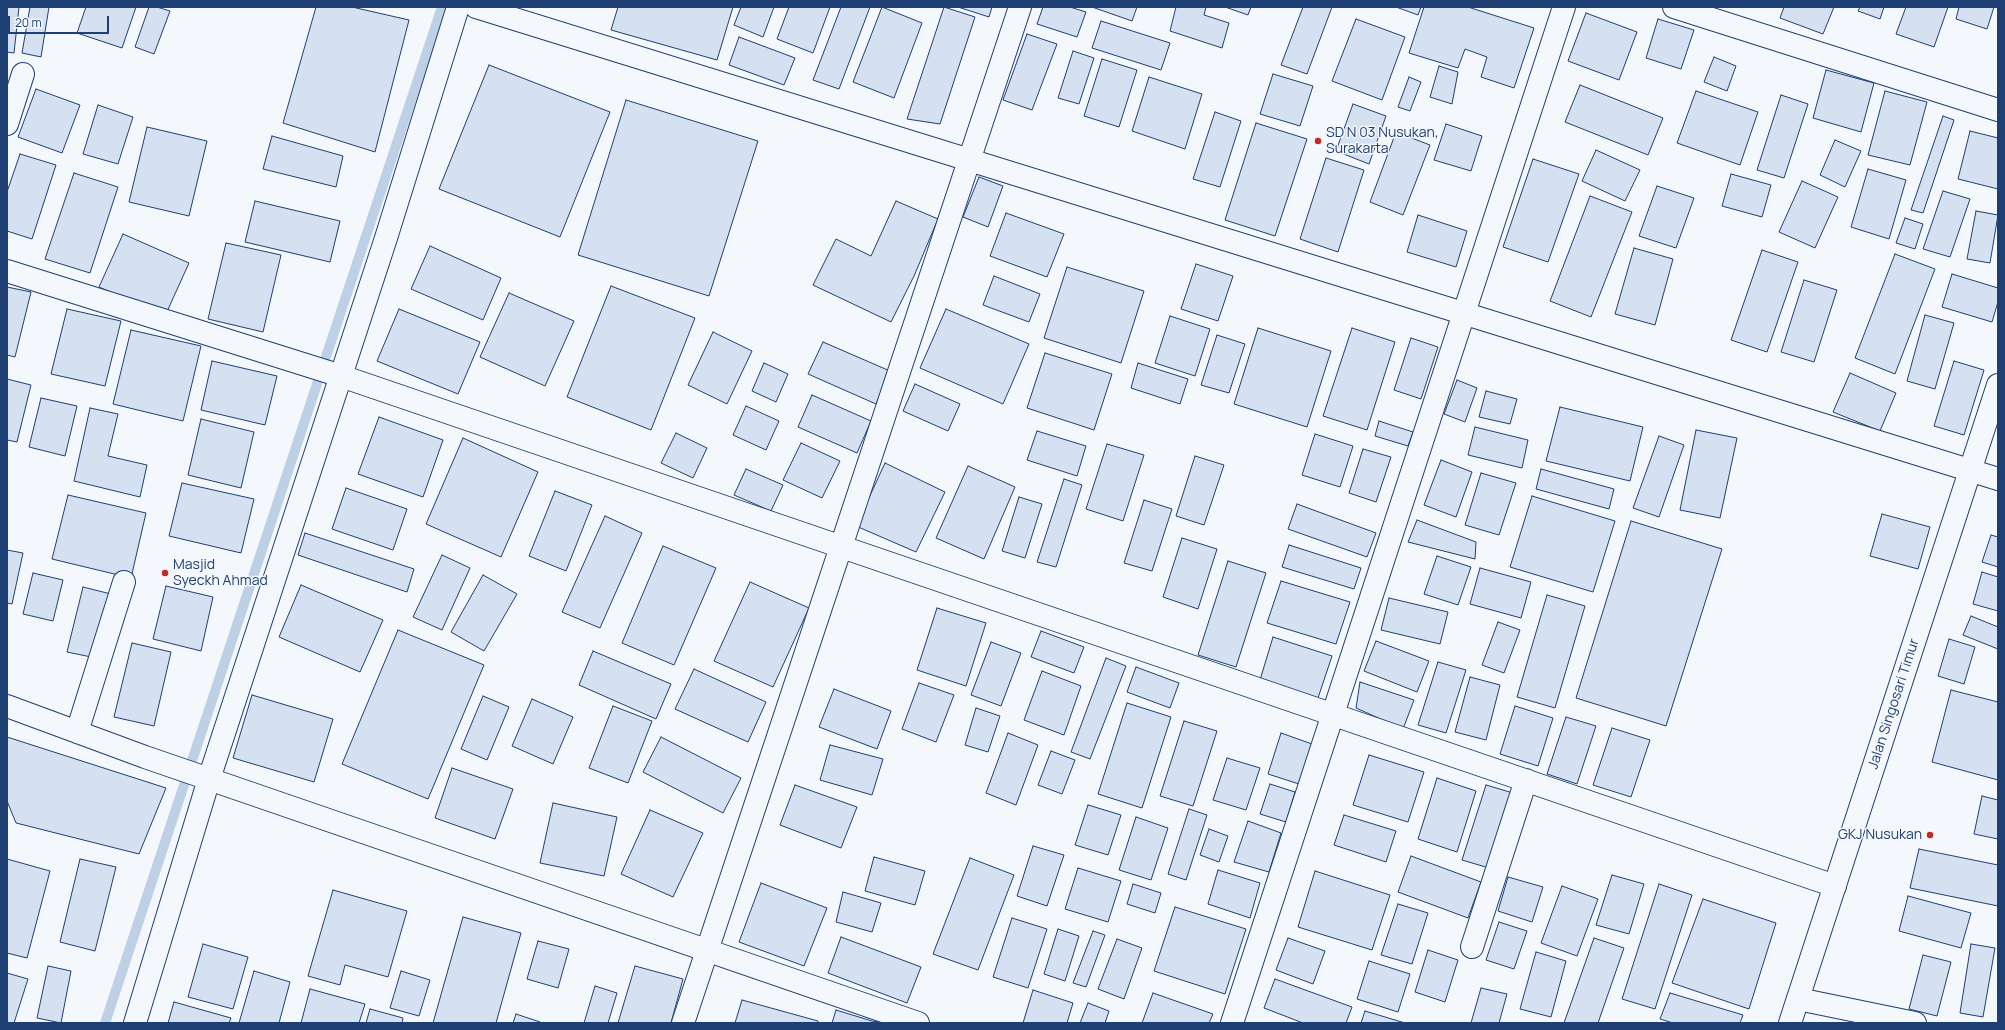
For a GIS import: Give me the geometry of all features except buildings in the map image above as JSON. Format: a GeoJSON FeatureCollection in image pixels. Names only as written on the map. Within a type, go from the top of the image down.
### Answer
{"type":"FeatureCollection","features":[{"type":"Feature","properties":{"kind":"street"},"geometry":{"type":"LineString","coordinates":[[135,1023],[205,777],[458,7]]}},
{"type":"Feature","properties":{"kind":"street"},"geometry":{"type":"LineString","coordinates":[[476,7],[1998,479]]}},
{"type":"Feature","properties":{"kind":"street"},"geometry":{"type":"LineString","coordinates":[[683,1023],[1020,7]]}},
{"type":"Feature","properties":{"kind":"street"},"geometry":{"type":"LineString","coordinates":[[1232,1023],[1564,7]]}},
{"type":"Feature","properties":{"kind":"street"},"geometry":{"type":"LineString","coordinates":[[1674,7],[1998,110]]}},
{"type":"Feature","properties":{"kind":"street"},"geometry":{"type":"LineString","coordinates":[[7,124],[23,74]]}},
{"type":"Feature","properties":{"kind":"street"},"geometry":{"type":"LineString","coordinates":[[7,271],[338,375],[1835,886]]}},
{"type":"Feature","properties":{"kind":"street","name":"Jalan Singosari Timur"},"geometry":{"type":"LineString","coordinates":[[1790,1023],[1998,385]]}},
{"type":"Feature","properties":{"kind":"street"},"geometry":{"type":"LineString","coordinates":[[77,732],[124,582]]}},
{"type":"Feature","properties":{"kind":"street"},"geometry":{"type":"LineString","coordinates":[[7,706],[145,757],[918,1023]]}},
{"type":"Feature","properties":{"kind":"street"},"geometry":{"type":"LineString","coordinates":[[1472,947],[1526,780]]}},
{"type":"Feature","properties":{"kind":"street"},"geometry":{"type":"LineString","coordinates":[[1798,999],[1915,1023]]}},
{"type":"Feature","properties":{"kind":"waterway"},"geometry":{"type":"LineString","coordinates":[[105,1023],[442,7]]}},
{"type":"Feature","properties":{"kind":"place","name":"SD N 03 Nusukan, Surakarta"},"geometry":{"type":"Point","coordinates":[1318,141]}},
{"type":"Feature","properties":{"kind":"place","name":"Masjid Syeckh Ahmad"},"geometry":{"type":"Point","coordinates":[165,573]}},
{"type":"Feature","properties":{"kind":"place","name":"GKJ Nusukan"},"geometry":{"type":"Point","coordinates":[1930,835]}}]}
